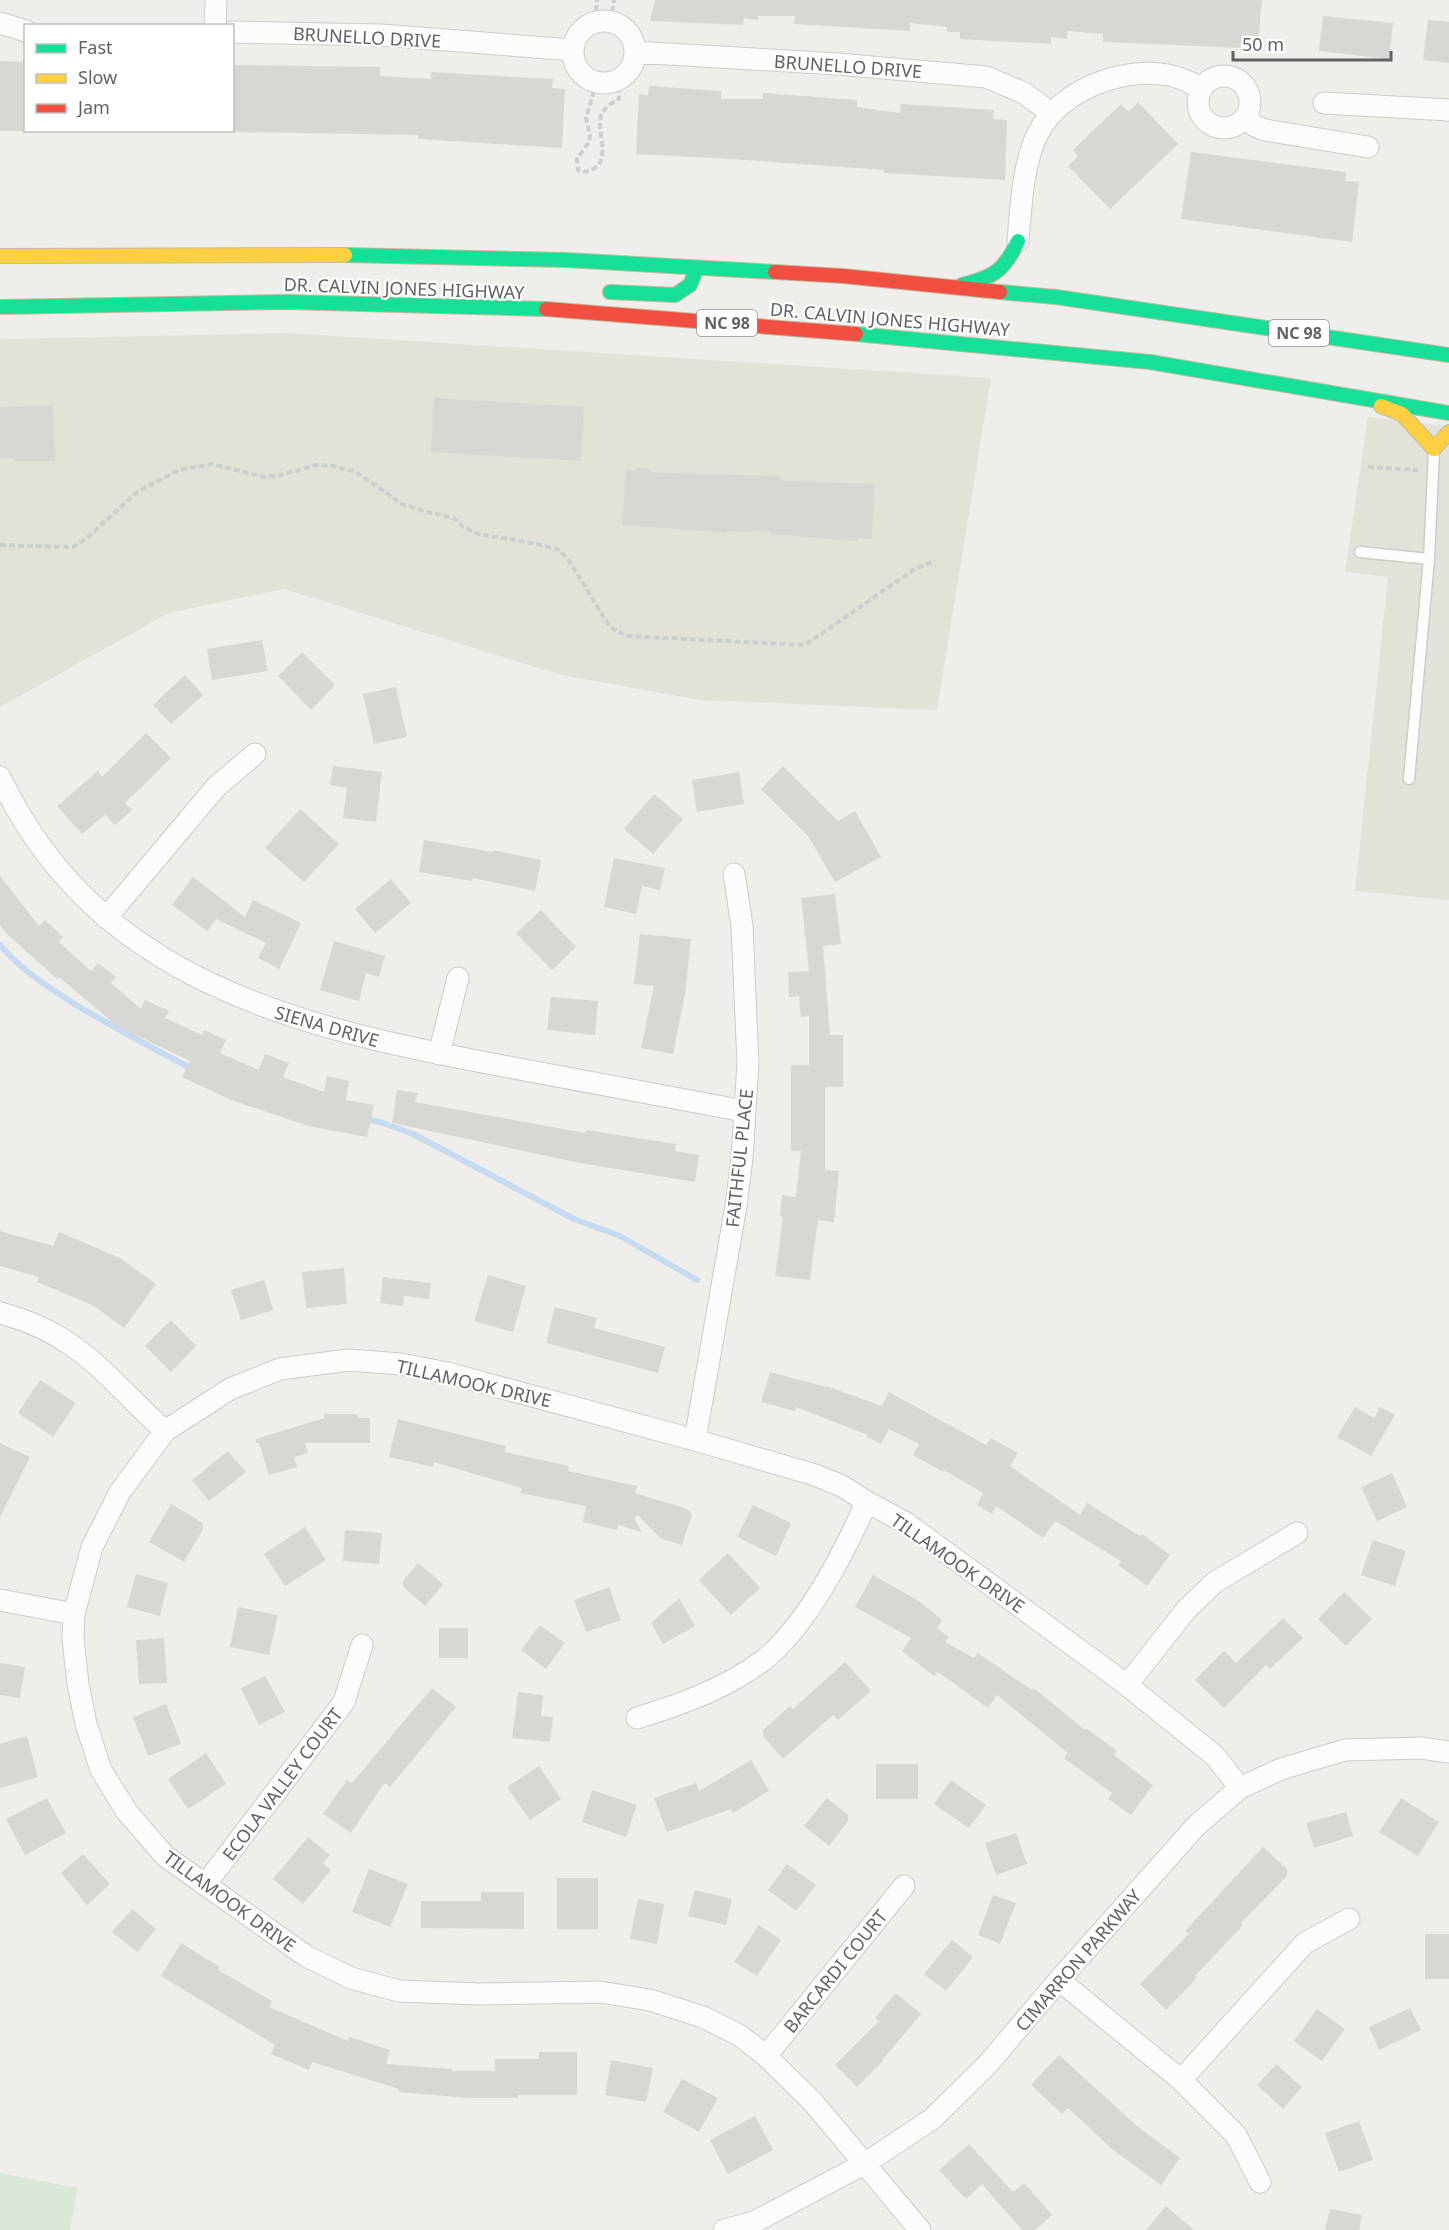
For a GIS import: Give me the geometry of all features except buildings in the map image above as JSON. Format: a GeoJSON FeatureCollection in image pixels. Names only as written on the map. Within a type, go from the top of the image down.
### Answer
{"type":"FeatureCollection","features":[{"type":"Feature","properties":{"kind":"highway"},"geometry":{"type":"LineString","coordinates":[[956,287],[990,279],[1010,259],[1023,250]]}},
{"type":"Feature","properties":{"kind":"highway","name":"DR. CALVIN JONES HIGHWAY"},"geometry":{"type":"LineString","coordinates":[[0,256],[288,254],[567,260],[843,276],[1056,297],[1449,356]]}},
{"type":"Feature","properties":{"kind":"highway"},"geometry":{"type":"LineString","coordinates":[[25,270],[111,255]]}},
{"type":"Feature","properties":{"kind":"highway"},"geometry":{"type":"LineString","coordinates":[[593,291],[675,295],[685,291],[691,285],[696,277],[697,268]]}},
{"type":"Feature","properties":{"kind":"highway"},"geometry":{"type":"LineString","coordinates":[[1044,284],[1056,297]]}},
{"type":"Feature","properties":{"kind":"highway"},"geometry":{"type":"LineString","coordinates":[[382,305],[436,291]]}},
{"type":"Feature","properties":{"kind":"highway","name":"DR. CALVIN JONES HIGHWAY"},"geometry":{"type":"LineString","coordinates":[[0,307],[288,302],[574,310],[1150,362],[1449,413]]}},
{"type":"Feature","properties":{"kind":"highway"},"geometry":{"type":"LineString","coordinates":[[1363,398],[1402,414],[1434,449],[1449,432]]}},
{"type":"Feature","properties":{"kind":"street"},"geometry":{"type":"LineString","coordinates":[[215,24],[216,0]]}},
{"type":"Feature","properties":{"kind":"street"},"geometry":{"type":"LineString","coordinates":[[611,22],[620,26],[628,33],[635,52],[633,62],[621,78],[612,82],[592,81],[584,76],[573,59],[575,39],[590,24],[611,22]]}},
{"type":"Feature","properties":{"kind":"street"},"geometry":{"type":"LineString","coordinates":[[0,23],[24,30]]}},
{"type":"Feature","properties":{"kind":"street","name":"BRUNELLO DRIVE"},"geometry":{"type":"LineString","coordinates":[[234,32],[381,35],[573,50]]}},
{"type":"Feature","properties":{"kind":"street","name":"BRUNELLO DRIVE"},"geometry":{"type":"LineString","coordinates":[[635,52],[838,64],[986,77],[1024,93],[1051,113]]}},
{"type":"Feature","properties":{"kind":"street"},"geometry":{"type":"LineString","coordinates":[[1023,250],[1026,168],[1033,143],[1051,113],[1076,95],[1105,80],[1131,74],[1168,75],[1202,88]]}},
{"type":"Feature","properties":{"kind":"street"},"geometry":{"type":"LineString","coordinates":[[1227,76],[1236,79],[1243,84],[1250,100],[1250,109],[1245,118],[1232,127],[1215,127],[1208,123],[1199,109],[1198,101],[1202,88],[1210,80],[1218,77],[1227,76]]}},
{"type":"Feature","properties":{"kind":"street"},"geometry":{"type":"LineString","coordinates":[[1324,103],[1449,110]]}},
{"type":"Feature","properties":{"kind":"street"},"geometry":{"type":"LineString","coordinates":[[1245,118],[1265,130],[1368,147]]}},
{"type":"Feature","properties":{"kind":"street"},"geometry":{"type":"LineString","coordinates":[[106,918],[217,786],[255,754]]}},
{"type":"Feature","properties":{"kind":"street","name":"SIENA DRIVE"},"geometry":{"type":"LineString","coordinates":[[0,777],[9,796],[46,855],[68,882],[106,918],[157,955],[216,987],[271,1010],[339,1031],[439,1054],[744,1111]]}},
{"type":"Feature","properties":{"kind":"street","name":"FAITHFUL PLACE"},"geometry":{"type":"LineString","coordinates":[[695,1440],[736,1206],[742,1158],[748,1063],[742,926],[734,874]]}},
{"type":"Feature","properties":{"kind":"street"},"geometry":{"type":"LineString","coordinates":[[439,1054],[458,978]]}},
{"type":"Feature","properties":{"kind":"street"},"geometry":{"type":"LineString","coordinates":[[0,1313],[48,1331],[74,1345],[115,1381],[165,1431]]}},
{"type":"Feature","properties":{"kind":"street","name":"TILLAMOOK DRIVE"},"geometry":{"type":"LineString","coordinates":[[920,2230],[812,2101],[766,2056],[739,2035],[703,2017],[650,2000],[600,1992],[480,1994],[399,1991],[351,1978],[306,1956],[165,1856],[127,1812],[101,1770],[86,1724],[78,1684],[73,1639],[74,1614],[92,1546],[120,1492],[165,1431],[230,1389],[280,1369],[348,1360],[401,1364],[447,1373],[695,1440],[815,1475],[842,1486],[906,1523],[1127,1685],[1215,1756],[1240,1788]]}},
{"type":"Feature","properties":{"kind":"street"},"geometry":{"type":"LineString","coordinates":[[637,1718],[703,1695],[766,1658],[795,1626],[825,1583],[853,1534],[867,1502]]}},
{"type":"Feature","properties":{"kind":"street"},"geometry":{"type":"LineString","coordinates":[[1127,1685],[1186,1610],[1215,1582],[1297,1533]]}},
{"type":"Feature","properties":{"kind":"street"},"geometry":{"type":"LineString","coordinates":[[0,1600],[74,1614]]}},
{"type":"Feature","properties":{"kind":"street","name":"ECOLA VALLEY COURT"},"geometry":{"type":"LineString","coordinates":[[205,1885],[344,1702],[362,1645]]}},
{"type":"Feature","properties":{"kind":"street","name":"CIMARRON PARKWAY"},"geometry":{"type":"LineString","coordinates":[[724,2230],[754,2222],[866,2163],[932,2119],[987,2065],[1196,1826],[1240,1788],[1281,1768],[1345,1750],[1421,1748],[1449,1752]]}},
{"type":"Feature","properties":{"kind":"street","name":"BARCARDI COURT"},"geometry":{"type":"LineString","coordinates":[[766,2056],[904,1886]]}},
{"type":"Feature","properties":{"kind":"street"},"geometry":{"type":"LineString","coordinates":[[1181,2080],[1305,1942],[1349,1919]]}},
{"type":"Feature","properties":{"kind":"street"},"geometry":{"type":"LineString","coordinates":[[1059,1980],[1181,2080],[1236,2135],[1260,2182]]}},
{"type":"Feature","properties":{"kind":"lane"},"geometry":{"type":"LineString","coordinates":[[1409,779],[1429,559],[1434,449]]}},
{"type":"Feature","properties":{"kind":"lane"},"geometry":{"type":"LineString","coordinates":[[1360,552],[1429,559]]}},
{"type":"Feature","properties":{"kind":"path"},"geometry":{"type":"LineString","coordinates":[[596,11],[597,0]]}},
{"type":"Feature","properties":{"kind":"path"},"geometry":{"type":"LineString","coordinates":[[612,12],[614,0]]}},
{"type":"Feature","properties":{"kind":"path"},"geometry":{"type":"LineString","coordinates":[[594,91],[586,118],[590,135],[589,142],[577,159],[578,170],[583,172],[596,168],[600,161],[604,150],[601,117],[604,110],[619,99],[619,90]]}},
{"type":"Feature","properties":{"kind":"path"},"geometry":{"type":"LineString","coordinates":[[0,545],[73,547],[87,538],[137,492],[179,470],[212,464],[264,477],[281,475],[316,465],[333,466],[356,472],[402,504],[454,518],[463,527],[478,534],[538,544],[559,550],[568,559],[610,627],[626,636],[805,645],[915,569],[935,561]]}},
{"type":"Feature","properties":{"kind":"path"},"geometry":{"type":"LineString","coordinates":[[1368,467],[1420,470]]}},
{"type":"Feature","properties":{"kind":"shaded area"},"geometry":{"type":"Polygon","coordinates":[[[289,333],[991,378],[937,710],[700,700],[561,675],[284,589],[169,613],[0,707],[0,339],[289,333]]]}},
{"type":"Feature","properties":{"kind":"shaded area"},"geometry":{"type":"Polygon","coordinates":[[[1368,417],[1449,426],[1449,900],[1355,891],[1388,577],[1345,572],[1368,417]]]}},
{"type":"Feature","properties":{"kind":"green space"},"geometry":{"type":"Polygon","coordinates":[[[0,2173],[78,2188],[70,2230],[0,2230],[0,2173]]]}},
{"type":"Feature","properties":{"kind":"waterway"},"geometry":{"type":"LineString","coordinates":[[0,945],[26,971],[76,1005],[194,1070]]}},
{"type":"Feature","properties":{"kind":"waterway"},"geometry":{"type":"LineString","coordinates":[[364,1119],[380,1122],[413,1134],[574,1219],[620,1236],[697,1280]]}},
{"type":"Feature","properties":{"kind":"traffic: fast"},"geometry":{"type":"LineString","coordinates":[[962,285],[982,279],[997,271],[1008,259],[1018,241]]}},
{"type":"Feature","properties":{"kind":"traffic: fast"},"geometry":{"type":"LineString","coordinates":[[345,255],[567,260],[775,272]]}},
{"type":"Feature","properties":{"kind":"traffic: fast"},"geometry":{"type":"LineString","coordinates":[[610,292],[675,295],[690,285],[697,268]]}},
{"type":"Feature","properties":{"kind":"traffic: fast"},"geometry":{"type":"LineString","coordinates":[[1000,292],[1056,297],[1449,355]]}},
{"type":"Feature","properties":{"kind":"traffic: fast"},"geometry":{"type":"LineString","coordinates":[[0,307],[288,302],[546,309]]}},
{"type":"Feature","properties":{"kind":"traffic: fast"},"geometry":{"type":"LineString","coordinates":[[856,334],[1150,362],[1449,413]]}},
{"type":"Feature","properties":{"kind":"traffic: slow"},"geometry":{"type":"LineString","coordinates":[[0,256],[345,255]]}},
{"type":"Feature","properties":{"kind":"traffic: slow"},"geometry":{"type":"LineString","coordinates":[[1381,406],[1402,414],[1434,449],[1449,432]]}},
{"type":"Feature","properties":{"kind":"traffic: jam"},"geometry":{"type":"LineString","coordinates":[[775,272],[843,276],[1000,292]]}},
{"type":"Feature","properties":{"kind":"traffic: jam"},"geometry":{"type":"LineString","coordinates":[[546,309],[856,334]]}}]}
